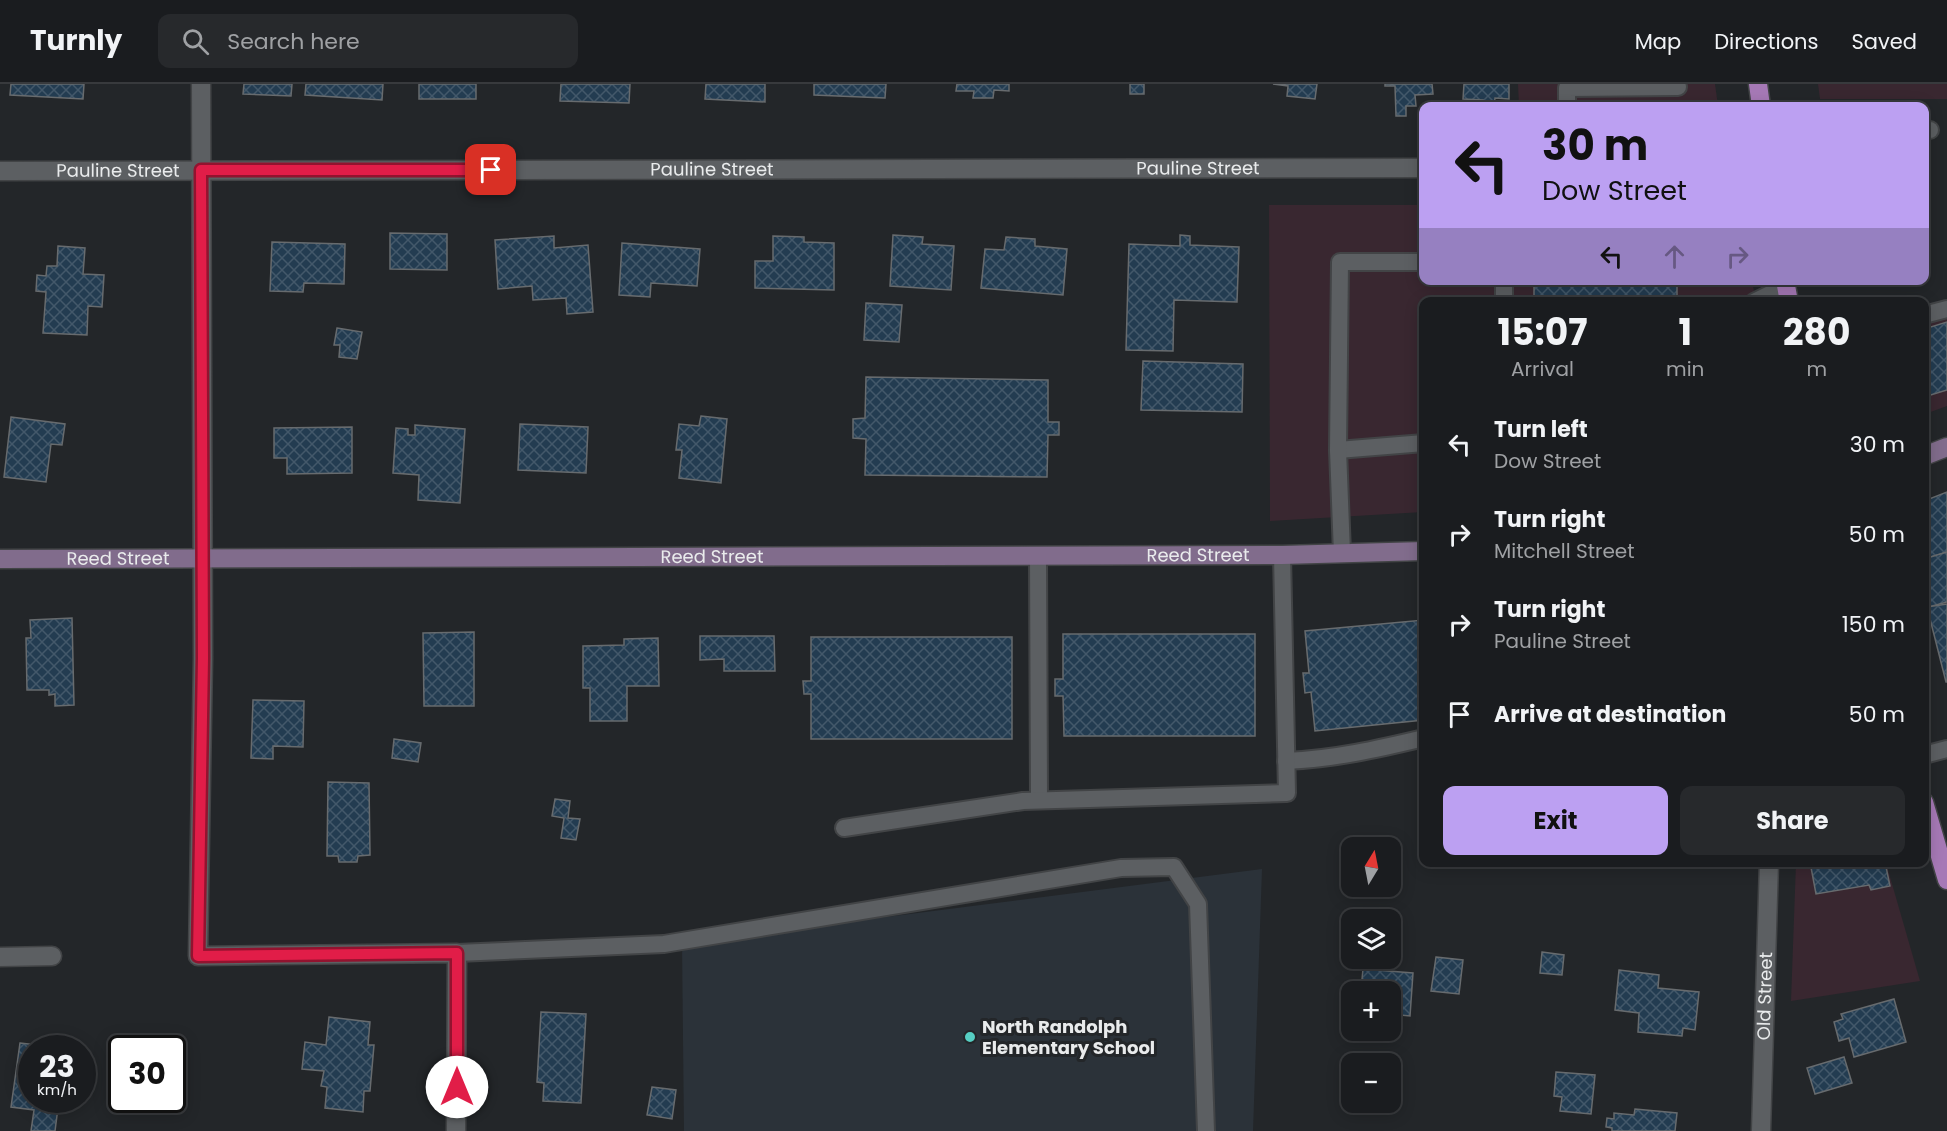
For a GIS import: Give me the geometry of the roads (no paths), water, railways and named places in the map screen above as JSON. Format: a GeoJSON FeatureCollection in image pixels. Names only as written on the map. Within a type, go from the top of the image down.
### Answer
{"type":"FeatureCollection","features":[{"type":"Feature","properties":{"kind":"main road"},"geometry":{"type":"LineString","coordinates":[[1758,84],[1760,102]]}},
{"type":"Feature","properties":{"kind":"main road"},"geometry":{"type":"LineString","coordinates":[[1929,454],[1947,447]]}},
{"type":"Feature","properties":{"kind":"main road","name":"Reed Street"},"geometry":{"type":"LineString","coordinates":[[0,559],[1282,555],[1419,551]]}},
{"type":"Feature","properties":{"kind":"main road"},"geometry":{"type":"LineString","coordinates":[[1929,819],[1947,880]]}},
{"type":"Feature","properties":{"kind":"street"},"geometry":{"type":"LineString","coordinates":[[201,84],[203,658],[198,956],[457,953],[456,1131]]}},
{"type":"Feature","properties":{"kind":"street","name":"Pauline Street"},"geometry":{"type":"LineString","coordinates":[[0,171],[1419,168]]}},
{"type":"Feature","properties":{"kind":"street","name":"Old Street"},"geometry":{"type":"LineString","coordinates":[[1761,1131],[1769,867]]}},
{"type":"Feature","properties":{"kind":"street"},"geometry":{"type":"LineString","coordinates":[[0,957],[52,956]]}},
{"type":"Feature","properties":{"kind":"lane"},"geometry":{"type":"LineString","coordinates":[[1567,102],[1567,88],[1678,87]]}},
{"type":"Feature","properties":{"kind":"lane"},"geometry":{"type":"LineString","coordinates":[[1342,553],[1338,450],[1340,262],[1419,262]]}},
{"type":"Feature","properties":{"kind":"lane"},"geometry":{"type":"LineString","coordinates":[[1766,297],[1786,289]]}},
{"type":"Feature","properties":{"kind":"lane"},"geometry":{"type":"LineString","coordinates":[[1929,314],[1947,309]]}},
{"type":"Feature","properties":{"kind":"lane"},"geometry":{"type":"LineString","coordinates":[[1338,450],[1419,443]]}},
{"type":"Feature","properties":{"kind":"lane"},"geometry":{"type":"LineString","coordinates":[[844,828],[992,804],[1039,800],[1287,793],[1282,555]]}},
{"type":"Feature","properties":{"kind":"lane"},"geometry":{"type":"LineString","coordinates":[[1038,556],[1039,800]]}},
{"type":"Feature","properties":{"kind":"lane"},"geometry":{"type":"LineString","coordinates":[[1286,761],[1351,755],[1419,739]]}},
{"type":"Feature","properties":{"kind":"lane"},"geometry":{"type":"LineString","coordinates":[[1929,754],[1947,749]]}},
{"type":"Feature","properties":{"kind":"lane"},"geometry":{"type":"LineString","coordinates":[[457,953],[664,944],[1121,868],[1174,867],[1198,904],[1206,1131]]}},
{"type":"Feature","properties":{"kind":"place","name":"North Randolph Elementary School"},"geometry":{"type":"Point","coordinates":[970,1037]}}]}
